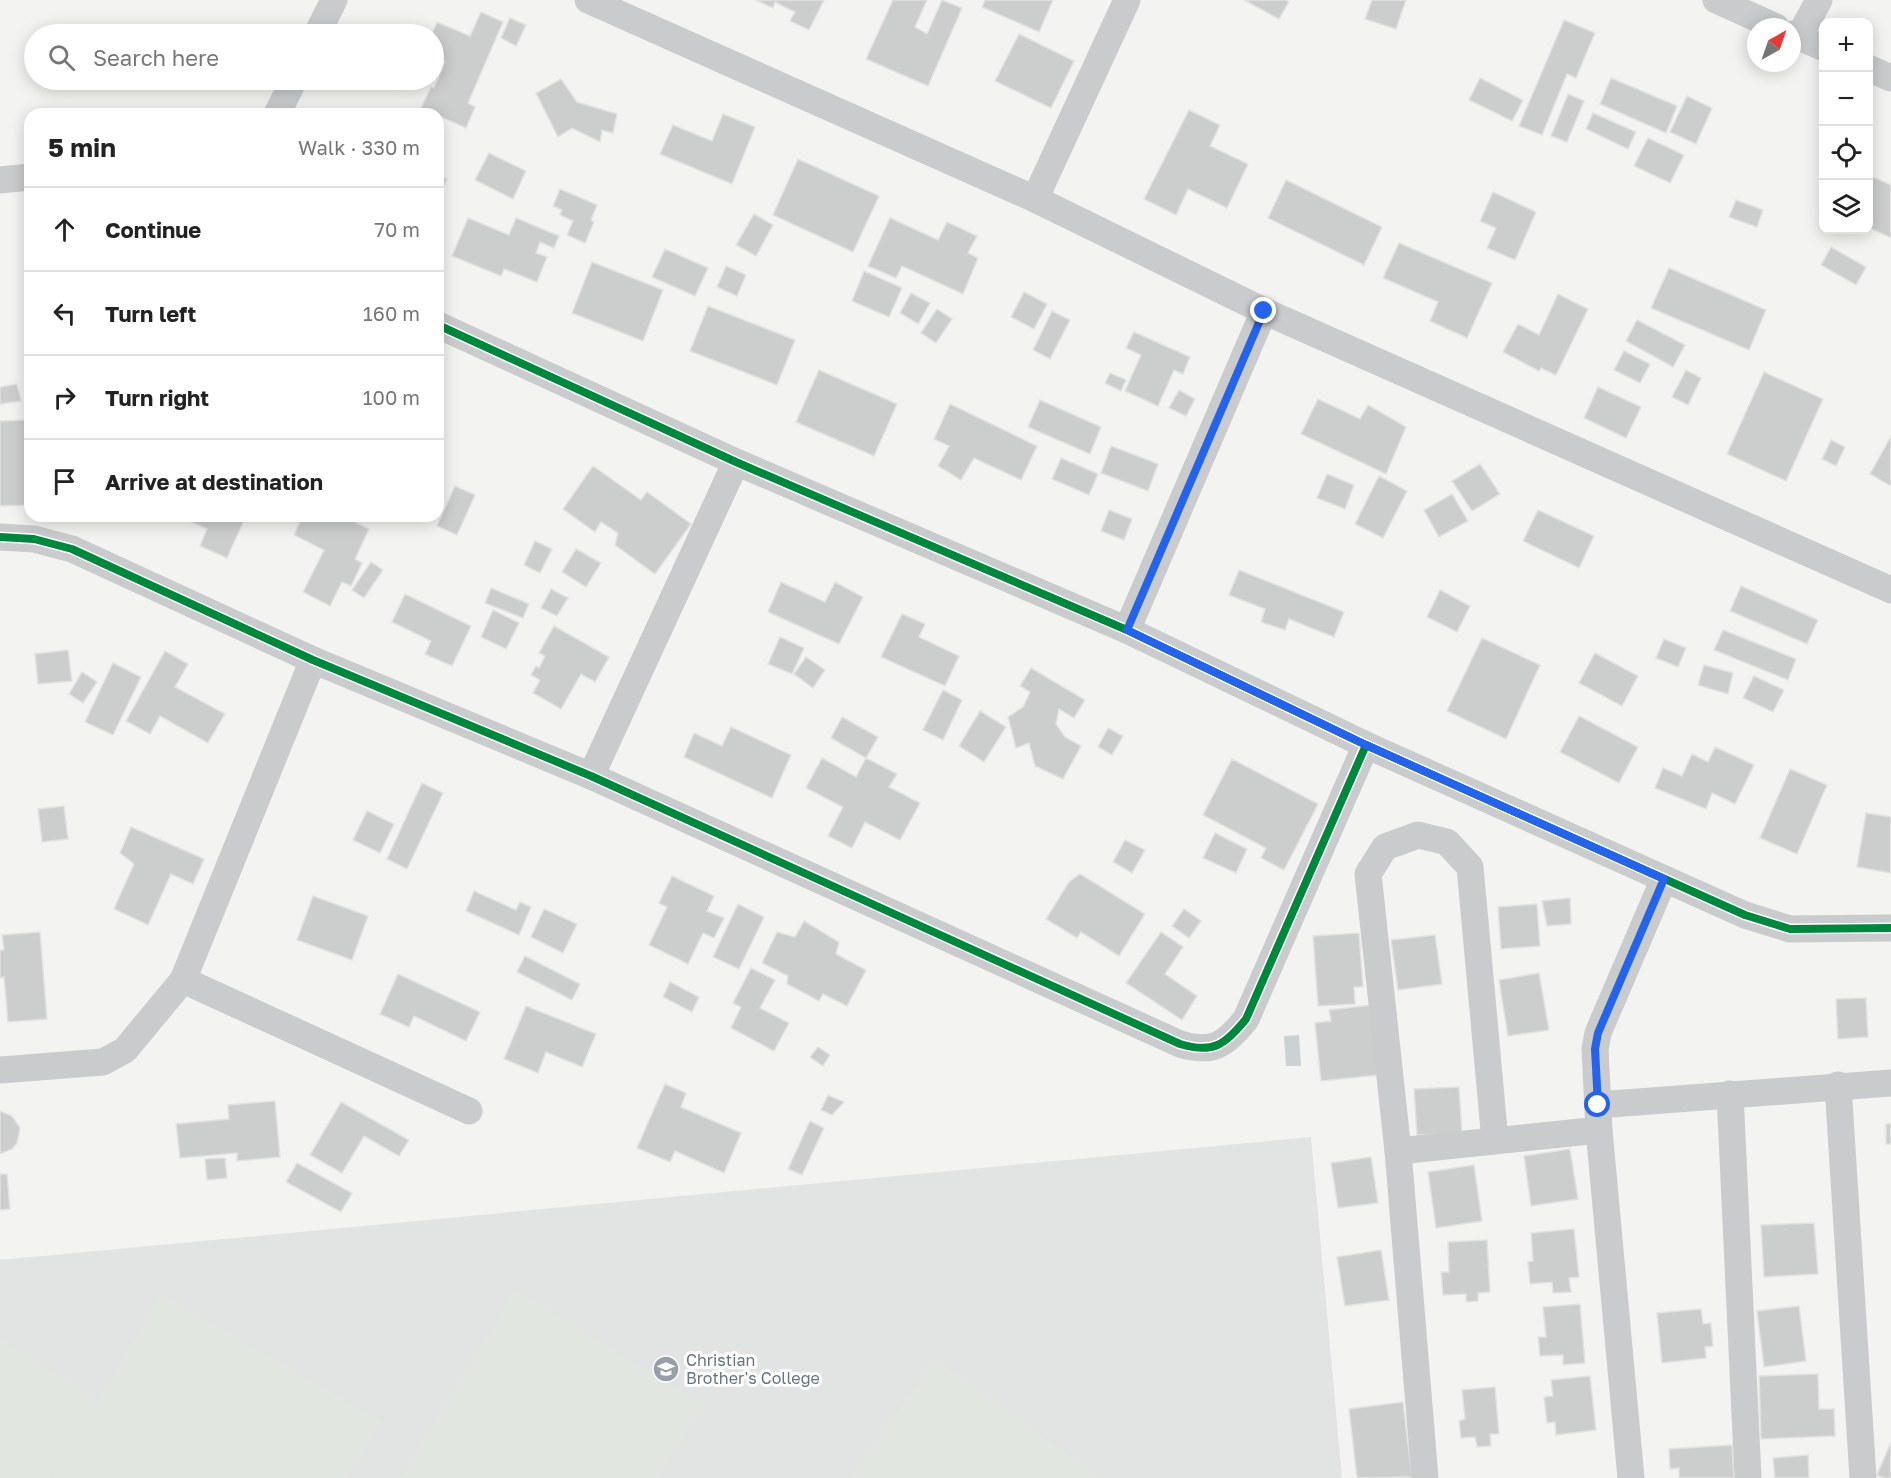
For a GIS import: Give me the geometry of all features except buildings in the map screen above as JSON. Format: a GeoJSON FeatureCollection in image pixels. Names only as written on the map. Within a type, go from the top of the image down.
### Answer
{"type":"FeatureCollection","features":[{"type":"Feature","properties":{"kind":"street"},"geometry":{"type":"LineString","coordinates":[[322,24],[334,0]]}},
{"type":"Feature","properties":{"kind":"street"},"geometry":{"type":"LineString","coordinates":[[588,0],[1035,199],[1264,311],[1891,590]]}},
{"type":"Feature","properties":{"kind":"street"},"geometry":{"type":"LineString","coordinates":[[1035,199],[1127,0]]}},
{"type":"Feature","properties":{"kind":"street"},"geometry":{"type":"LineString","coordinates":[[1716,0],[1756,18]]}},
{"type":"Feature","properties":{"kind":"street"},"geometry":{"type":"LineString","coordinates":[[1801,20],[1819,0]]}},
{"type":"Feature","properties":{"kind":"street"},"geometry":{"type":"LineString","coordinates":[[1801,38],[1819,46]]}},
{"type":"Feature","properties":{"kind":"street"},"geometry":{"type":"LineString","coordinates":[[1873,70],[1891,78]]}},
{"type":"Feature","properties":{"kind":"street"},"geometry":{"type":"LineString","coordinates":[[280,108],[289,90]]}},
{"type":"Feature","properties":{"kind":"street"},"geometry":{"type":"LineString","coordinates":[[0,180],[24,178]]}},
{"type":"Feature","properties":{"kind":"street"},"geometry":{"type":"LineString","coordinates":[[1127,630],[1264,311]]}},
{"type":"Feature","properties":{"kind":"street"},"geometry":{"type":"LineString","coordinates":[[444,329],[736,462],[1127,630],[1366,745],[1745,915],[1790,929],[1891,928]]}},
{"type":"Feature","properties":{"kind":"street"},"geometry":{"type":"LineString","coordinates":[[591,776],[736,462]]}},
{"type":"Feature","properties":{"kind":"street"},"geometry":{"type":"LineString","coordinates":[[0,537],[34,539],[72,549],[313,660],[591,776],[1180,1044],[1199,1049],[1218,1046],[1233,1035],[1246,1019],[1366,745]]}},
{"type":"Feature","properties":{"kind":"street"},"geometry":{"type":"LineString","coordinates":[[0,1070],[103,1062],[125,1050],[183,980],[313,660]]}},
{"type":"Feature","properties":{"kind":"street"},"geometry":{"type":"LineString","coordinates":[[1425,1478],[1398,1151],[1368,874],[1385,847],[1418,835],[1447,842],[1470,867],[1495,1141]]}},
{"type":"Feature","properties":{"kind":"street"},"geometry":{"type":"LineString","coordinates":[[1631,1478],[1595,1049],[1598,1033],[1664,879]]}},
{"type":"Feature","properties":{"kind":"street"},"geometry":{"type":"LineString","coordinates":[[183,980],[469,1112]]}},
{"type":"Feature","properties":{"kind":"street"},"geometry":{"type":"LineString","coordinates":[[1398,1151],[1495,1141],[1599,1118],[1730,1094],[1891,1083]]}},
{"type":"Feature","properties":{"kind":"street"},"geometry":{"type":"LineString","coordinates":[[1838,1086],[1863,1478]]}},
{"type":"Feature","properties":{"kind":"street"},"geometry":{"type":"LineString","coordinates":[[1730,1094],[1748,1478]]}},
{"type":"Feature","properties":{"kind":"shaded area"},"geometry":{"type":"Polygon","coordinates":[[[1299,1035],[1301,1066],[1286,1066],[1284,1036],[1299,1035]]]}},
{"type":"Feature","properties":{"kind":"shaded area","name":"Christian Brother's College"},"geometry":{"type":"Polygon","coordinates":[[[1311,1137],[1342,1478],[0,1478],[0,1260],[1311,1137]]]}},
{"type":"Feature","properties":{"kind":"shaded area"},"geometry":{"type":"Polygon","coordinates":[[[516,1290],[703,1405],[658,1478],[400,1478],[516,1290]]]}},
{"type":"Feature","properties":{"kind":"shaded area"},"geometry":{"type":"Polygon","coordinates":[[[161,1295],[381,1421],[348,1478],[52,1478],[74,1440],[50,1478],[0,1478],[0,1339],[98,1401],[161,1295]]]}},
{"type":"Feature","properties":{"kind":"shaded area"},"geometry":{"type":"Polygon","coordinates":[[[934,1359],[1100,1478],[850,1478],[934,1359]]]}},
{"type":"Feature","properties":{"kind":"cycle path"},"geometry":{"type":"LineString","coordinates":[[444,328],[736,462],[1127,630],[1366,745],[1745,915],[1790,929],[1891,928]]}},
{"type":"Feature","properties":{"kind":"cycle path"},"geometry":{"type":"LineString","coordinates":[[0,537],[34,539],[72,549],[313,660],[591,776],[1191,1047],[1218,1045],[1225,1041],[1246,1019],[1366,745]]}},
{"type":"Feature","properties":{"kind":"place","name":"Christian Brother's College"},"geometry":{"type":"Point","coordinates":[666,1369]}},
{"type":"Feature","properties":{"kind":"route"},"geometry":{"type":"LineString","coordinates":[[1264,311],[1127,630],[1366,745],[1664,879],[1598,1033],[1595,1049],[1598,1105]]}}]}
